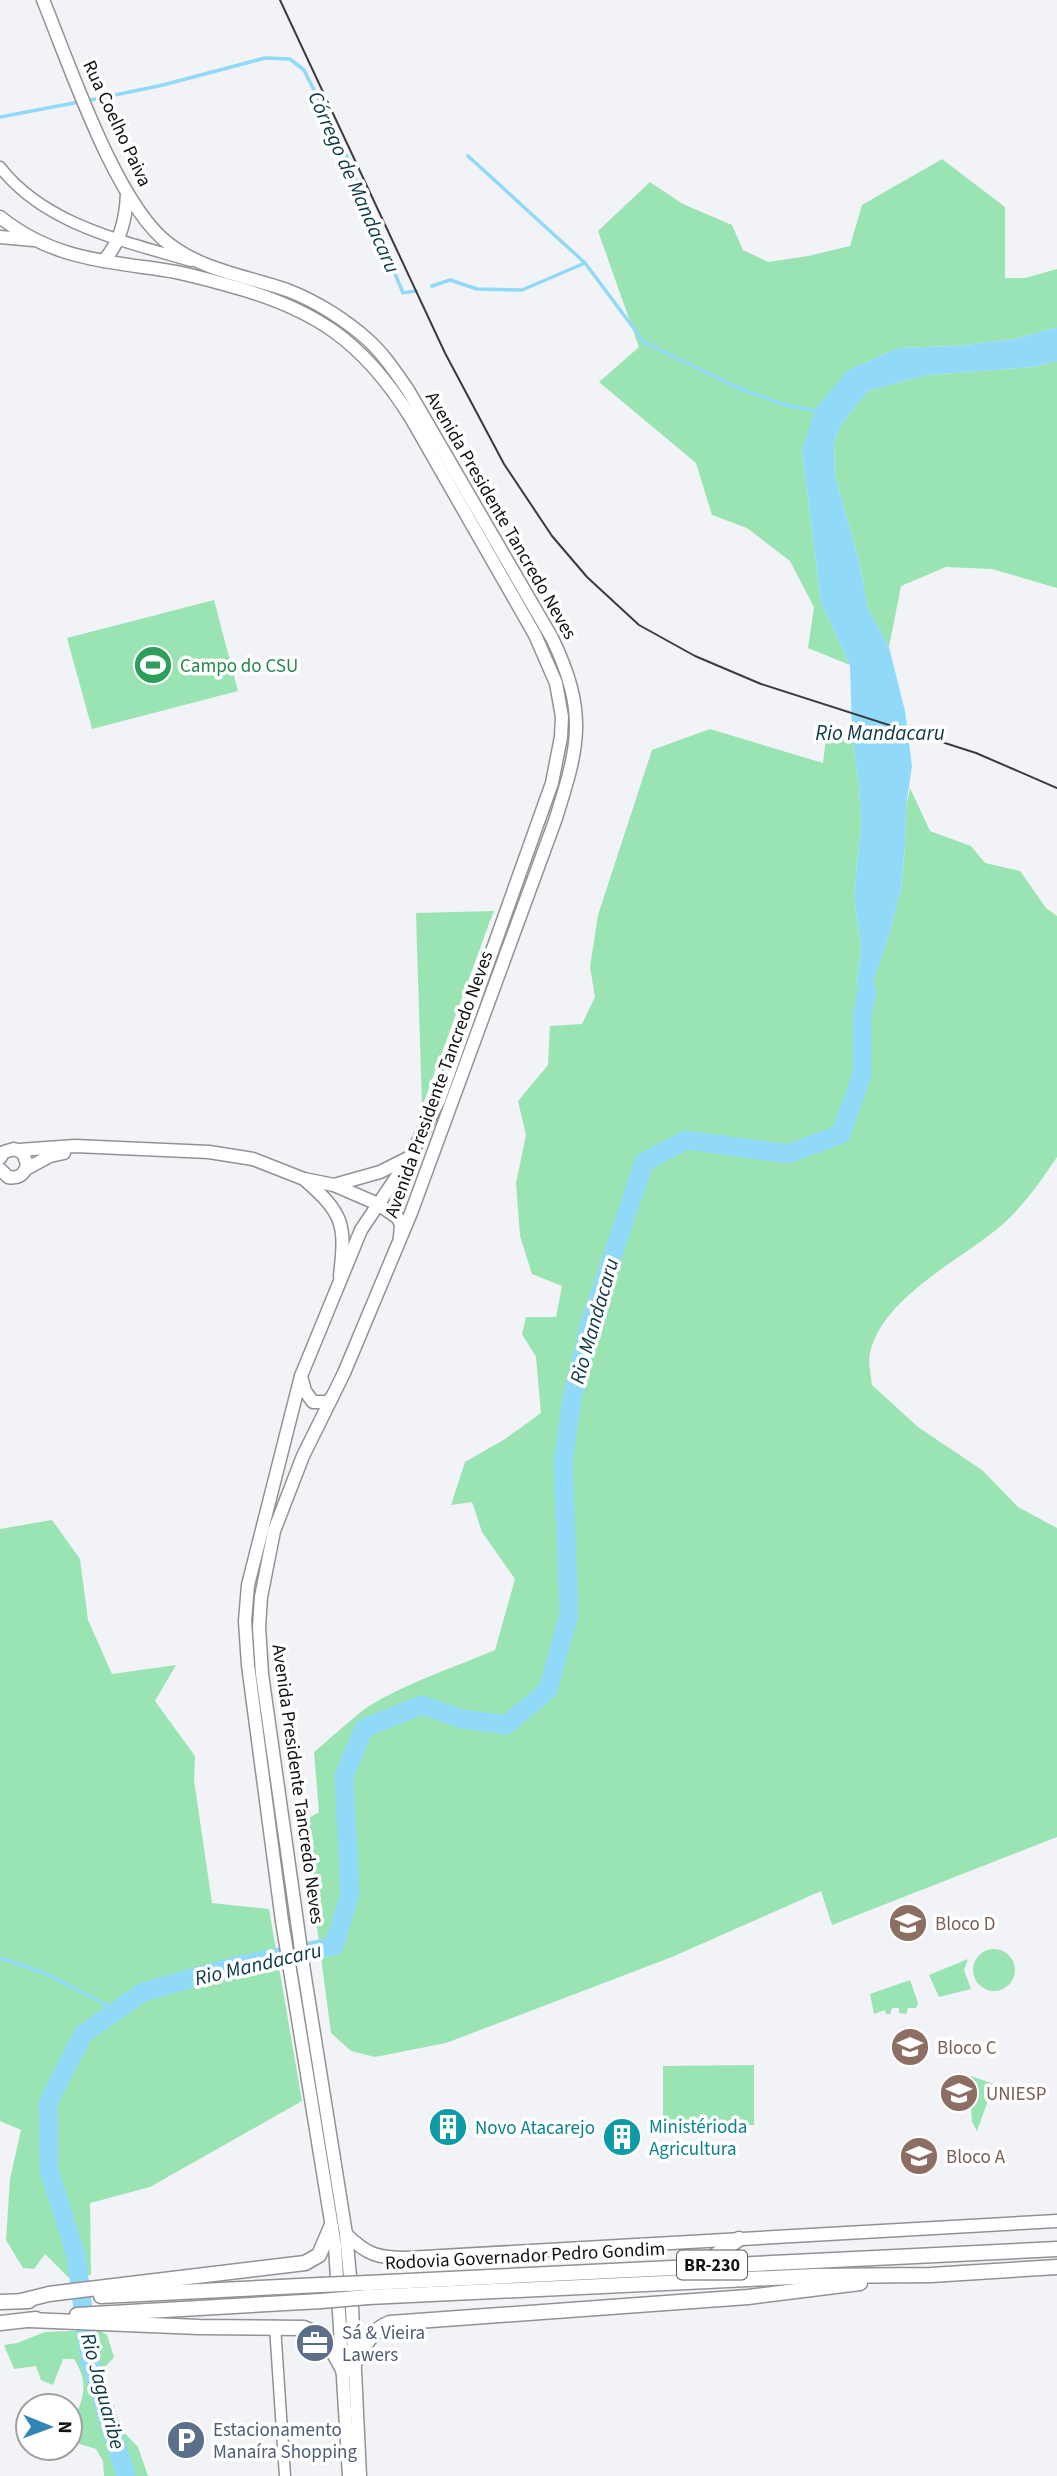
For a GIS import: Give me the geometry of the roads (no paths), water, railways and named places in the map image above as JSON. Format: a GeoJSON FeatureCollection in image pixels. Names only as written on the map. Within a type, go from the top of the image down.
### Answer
{"type":"FeatureCollection","features":[{"type":"Feature","properties":{"kind":"highway"},"geometry":{"type":"LineString","coordinates":[[89,2295],[305,2263],[319,2255],[331,2227]]}},
{"type":"Feature","properties":{"kind":"highway"},"geometry":{"type":"LineString","coordinates":[[700,2266],[739,2239]]}},
{"type":"Feature","properties":{"kind":"highway","name":"Rodovia Governador Pedro Gondim"},"geometry":{"type":"LineString","coordinates":[[91,2316],[321,2301],[368,2290],[700,2266],[1057,2249]]}},
{"type":"Feature","properties":{"kind":"highway","name":"Rodovia Governador Pedro Gondim"},"geometry":{"type":"LineString","coordinates":[[89,2295],[320,2285],[368,2290],[800,2276],[931,2275],[1057,2267]]}},
{"type":"Feature","properties":{"kind":"highway"},"geometry":{"type":"LineString","coordinates":[[0,2323],[91,2316],[200,2327],[294,2326],[312,2331],[328,2343],[349,2368],[378,2330],[390,2323],[748,2297],[931,2275]]}},
{"type":"Feature","properties":{"kind":"highway","name":"BR-230"},"geometry":{"type":"LineString","coordinates":[[0,2302],[89,2295]]}},
{"type":"Feature","properties":{"kind":"main road","name":"Rua Coelho Paiva"},"geometry":{"type":"LineString","coordinates":[[43,0],[127,194],[163,239],[191,258],[214,268]]}},
{"type":"Feature","properties":{"kind":"main road"},"geometry":{"type":"LineString","coordinates":[[103,261],[117,239],[124,220],[127,194]]}},
{"type":"Feature","properties":{"kind":"main road","name":"Avenida Presidente Tancredo Neves"},"geometry":{"type":"LineString","coordinates":[[0,217],[33,240],[74,255],[167,270],[269,297],[329,327],[362,354],[391,386],[411,418],[535,635],[556,683],[562,716],[561,737],[552,783],[439,1100],[410,1157],[361,1230],[301,1376],[248,1585],[245,1621],[247,1655],[282,1921],[331,2227],[345,2287]]}},
{"type":"Feature","properties":{"kind":"main road","name":"Avenida Presidente Tancredo Neves"},"geometry":{"type":"LineString","coordinates":[[0,237],[33,240]]}},
{"type":"Feature","properties":{"kind":"main road","name":"Avenida Presidente Tancredo Neves"},"geometry":{"type":"LineString","coordinates":[[214,268],[288,291],[325,309],[369,340],[386,360],[408,390],[552,638],[569,676],[574,696],[576,745],[555,821],[399,1241],[332,1396],[303,1455],[274,1531],[260,1607],[262,1674],[304,1971],[346,2235],[345,2287]]}},
{"type":"Feature","properties":{"kind":"main road"},"geometry":{"type":"LineString","coordinates":[[1,1151],[75,1146],[253,1158],[304,1179],[334,1185],[378,1204],[398,1218],[401,1225],[399,1241]]}},
{"type":"Feature","properties":{"kind":"main road"},"geometry":{"type":"LineString","coordinates":[[0,1169],[3,1174],[14,1178],[50,1156],[88,1148]]}},
{"type":"Feature","properties":{"kind":"main road"},"geometry":{"type":"LineString","coordinates":[[19,1150],[26,1158],[26,1169]]}},
{"type":"Feature","properties":{"kind":"main road"},"geometry":{"type":"LineString","coordinates":[[334,1185],[380,1172],[410,1157]]}},
{"type":"Feature","properties":{"kind":"main road"},"geometry":{"type":"LineString","coordinates":[[304,1179],[330,1203],[340,1220],[343,1243],[339,1279]]}},
{"type":"Feature","properties":{"kind":"main road"},"geometry":{"type":"LineString","coordinates":[[301,1376],[305,1391],[313,1402],[327,1402],[332,1396]]}},
{"type":"Feature","properties":{"kind":"main road"},"geometry":{"type":"LineString","coordinates":[[346,2235],[368,2253],[392,2258],[1057,2221]]}},
{"type":"Feature","properties":{"kind":"main road"},"geometry":{"type":"LineString","coordinates":[[345,2287],[349,2368],[349,2476]]}},
{"type":"Feature","properties":{"kind":"main road"},"geometry":{"type":"LineString","coordinates":[[349,2368],[360,2476]]}},
{"type":"Feature","properties":{"kind":"street","name":"Avenida Presidente Tancredo Neves"},"geometry":{"type":"LineString","coordinates":[[0,167],[21,191],[47,210],[117,239],[214,268]]}},
{"type":"Feature","properties":{"kind":"street"},"geometry":{"type":"LineString","coordinates":[[275,2326],[285,2476]]}},
{"type":"Feature","properties":{"kind":"water","name":"Rio Mandacaru"},"geometry":{"type":"Polygon","coordinates":[[[1057,327],[1057,361],[1033,367],[927,375],[868,391],[842,423],[834,443],[835,476],[859,561],[868,609],[889,647],[905,711],[912,766],[906,806],[901,890],[862,1017],[857,980],[861,948],[854,896],[861,824],[852,736],[850,665],[821,603],[802,451],[815,409],[848,370],[898,348],[956,346],[1015,339],[1057,327]]]}},
{"type":"Feature","properties":{"kind":"waterway","name":"Córrego de Mandacaru"},"geometry":{"type":"LineString","coordinates":[[91,100],[163,85],[265,58],[290,59],[304,70],[344,150],[403,293],[416,291]]}},
{"type":"Feature","properties":{"kind":"waterway","name":"Córrego de Mandacaru"},"geometry":{"type":"LineString","coordinates":[[0,117],[79,102]]}},
{"type":"Feature","properties":{"kind":"waterway"},"geometry":{"type":"LineString","coordinates":[[468,156],[585,263],[644,342],[734,386],[782,404],[817,411]]}},
{"type":"Feature","properties":{"kind":"waterway","name":"Córrego de Mandacaru"},"geometry":{"type":"LineString","coordinates":[[432,286],[450,280],[477,289],[522,290],[585,263]]}},
{"type":"Feature","properties":{"kind":"waterway","name":"Rio Mandacaru"},"geometry":{"type":"LineString","coordinates":[[126,2476],[90,2361],[76,2256],[49,2170],[48,2103],[83,2034],[143,1992],[235,1966],[334,1946],[350,1894],[344,1776],[364,1728],[422,1705],[462,1719],[506,1725],[548,1690],[569,1614],[563,1462],[572,1398],[591,1320],[644,1162],[686,1140],[788,1154],[841,1134],[862,1074],[862,1016],[867,991]]}},
{"type":"Feature","properties":{"kind":"waterway"},"geometry":{"type":"LineString","coordinates":[[0,1958],[45,1973],[116,2010]]}},
{"type":"Feature","properties":{"kind":"tram line"},"geometry":{"type":"LineString","coordinates":[[280,0],[445,353],[504,464],[552,536],[587,577],[639,625],[695,656],[761,684],[976,753],[1057,788]]}},
{"type":"Feature","properties":{"kind":"place","name":"Campo do CSU"},"geometry":{"type":"Point","coordinates":[153,665]}},
{"type":"Feature","properties":{"kind":"place","name":"Bloco D"},"geometry":{"type":"Point","coordinates":[908,1923]}},
{"type":"Feature","properties":{"kind":"place","name":"Bloco C"},"geometry":{"type":"Point","coordinates":[910,2047]}},
{"type":"Feature","properties":{"kind":"place","name":"UNIESP"},"geometry":{"type":"Point","coordinates":[959,2093]}},
{"type":"Feature","properties":{"kind":"place","name":"Novo Atacarejo"},"geometry":{"type":"Point","coordinates":[448,2127]}},
{"type":"Feature","properties":{"kind":"place","name":"Ministérioda Agricultura"},"geometry":{"type":"Point","coordinates":[622,2137]}},
{"type":"Feature","properties":{"kind":"place","name":"Bloco A"},"geometry":{"type":"Point","coordinates":[919,2156]}},
{"type":"Feature","properties":{"kind":"place","name":"Sá & Vieira Lawers"},"geometry":{"type":"Point","coordinates":[315,2343]}},
{"type":"Feature","properties":{"kind":"place","name":"Estacionamento Manaíra Shopping"},"geometry":{"type":"Point","coordinates":[186,2440]}},
{"type":"Feature","properties":{"kind":"water label","name":"Rio Jaguaribe"},"geometry":{"type":"Point","coordinates":[103,2391]}}]}
